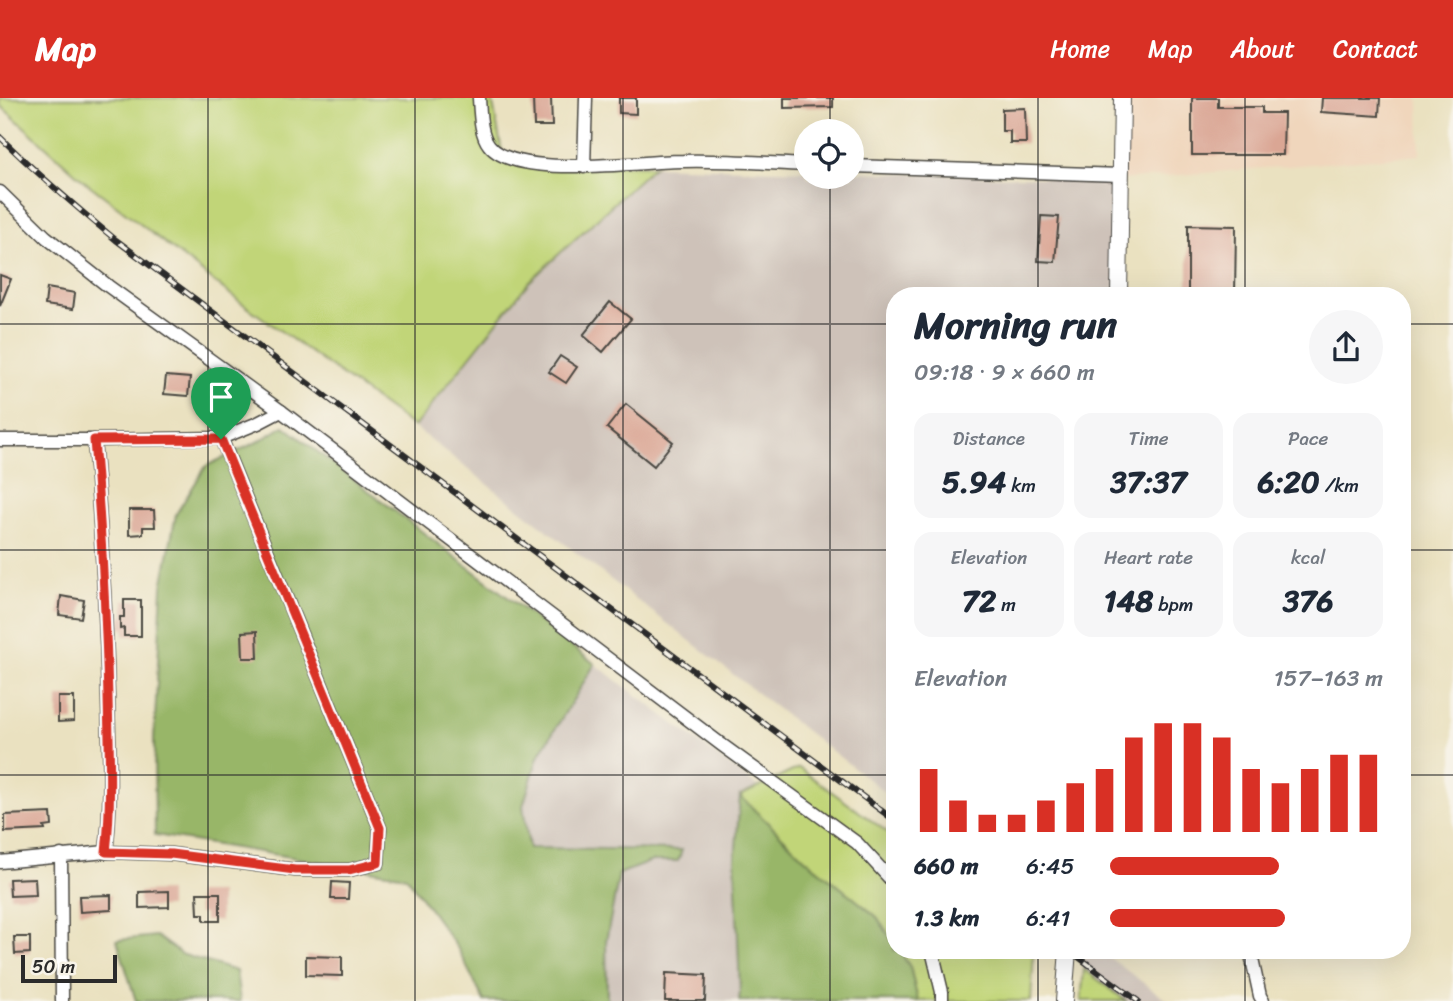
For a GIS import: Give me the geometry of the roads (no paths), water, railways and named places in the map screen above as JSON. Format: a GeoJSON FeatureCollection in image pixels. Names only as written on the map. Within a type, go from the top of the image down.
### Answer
{"type":"FeatureCollection","features":[{"type":"Feature","properties":{"kind":"street"},"geometry":{"type":"LineString","coordinates":[[479,98],[481,125],[488,145],[505,158],[584,167],[683,161],[794,165]]}},
{"type":"Feature","properties":{"kind":"street"},"geometry":{"type":"LineString","coordinates":[[584,167],[586,98]]}},
{"type":"Feature","properties":{"kind":"street"},"geometry":{"type":"LineString","coordinates":[[1119,287],[1122,98]]}},
{"type":"Feature","properties":{"kind":"street"},"geometry":{"type":"LineString","coordinates":[[864,166],[1121,174]]}},
{"type":"Feature","properties":{"kind":"street"},"geometry":{"type":"LineString","coordinates":[[0,192],[46,237],[108,286],[281,411],[857,843],[886,874]]}},
{"type":"Feature","properties":{"kind":"street"},"geometry":{"type":"LineString","coordinates":[[0,439],[221,439],[281,411]]}},
{"type":"Feature","properties":{"kind":"street"},"geometry":{"type":"LineString","coordinates":[[0,862],[106,852],[171,854],[295,870],[349,870],[378,863],[380,828],[221,439]]}},
{"type":"Feature","properties":{"kind":"street"},"geometry":{"type":"LineString","coordinates":[[94,440],[107,652],[109,820],[106,852]]}},
{"type":"Feature","properties":{"kind":"street"},"geometry":{"type":"LineString","coordinates":[[61,855],[62,1001]]}},
{"type":"Feature","properties":{"kind":"street"},"geometry":{"type":"LineString","coordinates":[[935,959],[942,1001]]}},
{"type":"Feature","properties":{"kind":"street"},"geometry":{"type":"LineString","coordinates":[[1064,1001],[1067,959]]}},
{"type":"Feature","properties":{"kind":"street"},"geometry":{"type":"LineString","coordinates":[[1252,959],[1263,1001]]}},
{"type":"Feature","properties":{"kind":"railway"},"geometry":{"type":"LineString","coordinates":[[0,137],[116,240],[886,814]]}},
{"type":"Feature","properties":{"kind":"railway"},"geometry":{"type":"LineString","coordinates":[[1081,959],[1138,1001]]}}]}
